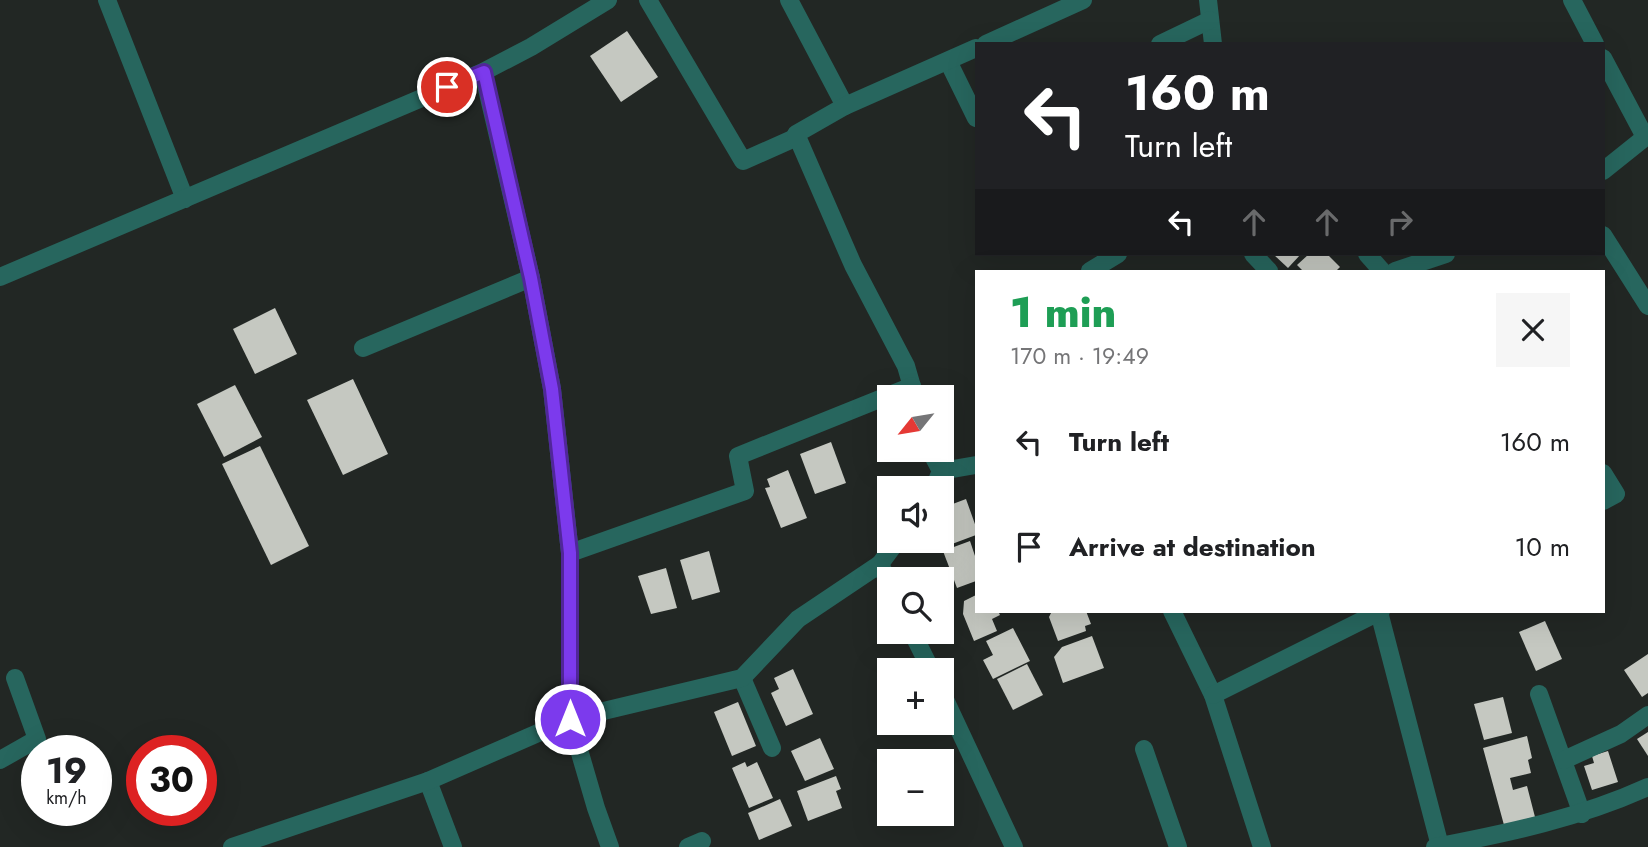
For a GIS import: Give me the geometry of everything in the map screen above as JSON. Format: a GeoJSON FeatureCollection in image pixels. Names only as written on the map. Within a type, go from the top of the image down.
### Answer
{"type":"FeatureCollection","features":[{"type":"Feature","properties":{"kind":"street"},"geometry":{"type":"LineString","coordinates":[[107,0],[185,200]]}},
{"type":"Feature","properties":{"kind":"street"},"geometry":{"type":"LineString","coordinates":[[0,277],[484,72],[541,42],[608,0]]}},
{"type":"Feature","properties":{"kind":"street"},"geometry":{"type":"LineString","coordinates":[[648,0],[743,161],[797,137]]}},
{"type":"Feature","properties":{"kind":"street"},"geometry":{"type":"LineString","coordinates":[[789,0],[845,106]]}},
{"type":"Feature","properties":{"kind":"street"},"geometry":{"type":"LineString","coordinates":[[990,42],[1083,0]]}},
{"type":"Feature","properties":{"kind":"street"},"geometry":{"type":"LineString","coordinates":[[1208,0],[1213,42]]}},
{"type":"Feature","properties":{"kind":"street"},"geometry":{"type":"LineString","coordinates":[[1572,0],[1594,42]]}},
{"type":"Feature","properties":{"kind":"street"},"geometry":{"type":"LineString","coordinates":[[1164,42],[1210,20]]}},
{"type":"Feature","properties":{"kind":"street"},"geometry":{"type":"LineString","coordinates":[[912,385],[906,366],[853,265],[796,134],[845,106],[975,48]]}},
{"type":"Feature","properties":{"kind":"street"},"geometry":{"type":"LineString","coordinates":[[948,61],[975,116]]}},
{"type":"Feature","properties":{"kind":"street"},"geometry":{"type":"LineString","coordinates":[[1605,62],[1646,136],[1605,169]]}},
{"type":"Feature","properties":{"kind":"street"},"geometry":{"type":"LineString","coordinates":[[484,72],[531,278],[552,389],[570,553],[570,719],[610,847]]}},
{"type":"Feature","properties":{"kind":"street"},"geometry":{"type":"LineString","coordinates":[[1605,238],[1648,306]]}},
{"type":"Feature","properties":{"kind":"street"},"geometry":{"type":"LineString","coordinates":[[1092,270],[1115,256]]}},
{"type":"Feature","properties":{"kind":"street"},"geometry":{"type":"LineString","coordinates":[[1255,256],[1268,270]]}},
{"type":"Feature","properties":{"kind":"street"},"geometry":{"type":"LineString","coordinates":[[1369,256],[1381,270]]}},
{"type":"Feature","properties":{"kind":"street"},"geometry":{"type":"LineString","coordinates":[[1398,270],[1440,256]]}},
{"type":"Feature","properties":{"kind":"street"},"geometry":{"type":"LineString","coordinates":[[363,348],[531,278]]}},
{"type":"Feature","properties":{"kind":"street"},"geometry":{"type":"LineString","coordinates":[[570,553],[744,491],[738,456],[877,405]]}},
{"type":"Feature","properties":{"kind":"street"},"geometry":{"type":"LineString","coordinates":[[937,462],[942,471]]}},
{"type":"Feature","properties":{"kind":"street"},"geometry":{"type":"LineString","coordinates":[[942,471],[975,465]]}},
{"type":"Feature","properties":{"kind":"street"},"geometry":{"type":"LineString","coordinates":[[940,476],[942,471]]}},
{"type":"Feature","properties":{"kind":"street"},"geometry":{"type":"LineString","coordinates":[[1605,476],[1616,494],[1605,500]]}},
{"type":"Feature","properties":{"kind":"street"},"geometry":{"type":"LineString","coordinates":[[232,847],[428,781],[570,719],[742,678],[798,619],[880,564],[888,553]]}},
{"type":"Feature","properties":{"kind":"street"},"geometry":{"type":"LineString","coordinates":[[1173,613],[1213,695],[1262,847]]}},
{"type":"Feature","properties":{"kind":"street"},"geometry":{"type":"LineString","coordinates":[[1213,695],[1376,613]]}},
{"type":"Feature","properties":{"kind":"street"},"geometry":{"type":"LineString","coordinates":[[1380,613],[1438,847],[1491,841],[1582,814],[1648,787]]}},
{"type":"Feature","properties":{"kind":"street"},"geometry":{"type":"LineString","coordinates":[[0,760],[37,739],[15,678]]}},
{"type":"Feature","properties":{"kind":"street"},"geometry":{"type":"LineString","coordinates":[[742,678],[772,748]]}},
{"type":"Feature","properties":{"kind":"street"},"geometry":{"type":"LineString","coordinates":[[1539,694],[1582,814]]}},
{"type":"Feature","properties":{"kind":"street"},"geometry":{"type":"LineString","coordinates":[[1564,760],[1621,734],[1648,715]]}},
{"type":"Feature","properties":{"kind":"street"},"geometry":{"type":"LineString","coordinates":[[954,720],[1014,847]]}},
{"type":"Feature","properties":{"kind":"street"},"geometry":{"type":"LineString","coordinates":[[1144,749],[1178,847]]}},
{"type":"Feature","properties":{"kind":"street"},"geometry":{"type":"LineString","coordinates":[[428,781],[453,847]]}},
{"type":"Feature","properties":{"kind":"building"},"geometry":{"type":"Polygon","coordinates":[[[627,31],[658,77],[621,102],[590,56],[627,31]]]}},
{"type":"Feature","properties":{"kind":"building"},"geometry":{"type":"Polygon","coordinates":[[[1275,256],[1299,256],[1288,268],[1275,256]]]}},
{"type":"Feature","properties":{"kind":"building"},"geometry":{"type":"Polygon","coordinates":[[[1307,256],[1329,256],[1340,267],[1337,270],[1302,270],[1297,265],[1307,256]]]}},
{"type":"Feature","properties":{"kind":"building"},"geometry":{"type":"Polygon","coordinates":[[[275,308],[297,354],[255,374],[233,329],[275,308]]]}},
{"type":"Feature","properties":{"kind":"building"},"geometry":{"type":"Polygon","coordinates":[[[353,379],[388,454],[343,475],[307,400],[353,379]]]}},
{"type":"Feature","properties":{"kind":"building"},"geometry":{"type":"Polygon","coordinates":[[[235,385],[262,437],[224,457],[197,404],[235,385]]]}},
{"type":"Feature","properties":{"kind":"building"},"geometry":{"type":"Polygon","coordinates":[[[831,442],[846,483],[815,494],[800,454],[831,442]]]}},
{"type":"Feature","properties":{"kind":"building"},"geometry":{"type":"Polygon","coordinates":[[[260,446],[309,546],[271,565],[222,464],[260,446]]]}},
{"type":"Feature","properties":{"kind":"building"},"geometry":{"type":"Polygon","coordinates":[[[788,470],[807,518],[781,528],[765,488],[770,487],[767,479],[788,470]]]}},
{"type":"Feature","properties":{"kind":"building"},"geometry":{"type":"Polygon","coordinates":[[[966,499],[975,524],[975,535],[954,543],[954,504],[966,499]]]}},
{"type":"Feature","properties":{"kind":"building"},"geometry":{"type":"Polygon","coordinates":[[[970,541],[975,556],[975,581],[957,588],[954,567],[949,567],[944,553],[954,553],[954,547],[970,541]]]}},
{"type":"Feature","properties":{"kind":"building"},"geometry":{"type":"Polygon","coordinates":[[[709,551],[720,592],[692,600],[680,560],[709,551]]]}},
{"type":"Feature","properties":{"kind":"building"},"geometry":{"type":"Polygon","coordinates":[[[666,568],[677,608],[651,614],[638,576],[666,568]]]}},
{"type":"Feature","properties":{"kind":"building"},"geometry":{"type":"Polygon","coordinates":[[[975,596],[975,613],[999,613],[1000,615],[992,619],[997,631],[974,641],[963,614],[964,601],[975,596]]]}},
{"type":"Feature","properties":{"kind":"building"},"geometry":{"type":"Polygon","coordinates":[[[1051,613],[1087,613],[1091,624],[1085,626],[1086,631],[1058,641],[1049,617],[1051,613]]]}},
{"type":"Feature","properties":{"kind":"building"},"geometry":{"type":"Polygon","coordinates":[[[1545,621],[1562,659],[1536,671],[1519,632],[1545,621]]]}},
{"type":"Feature","properties":{"kind":"building"},"geometry":{"type":"Polygon","coordinates":[[[1013,628],[1030,661],[993,679],[983,660],[993,655],[986,641],[1013,628]]]}},
{"type":"Feature","properties":{"kind":"building"},"geometry":{"type":"Polygon","coordinates":[[[1092,636],[1104,668],[1063,683],[1054,657],[1062,647],[1092,636]]]}},
{"type":"Feature","properties":{"kind":"building"},"geometry":{"type":"Polygon","coordinates":[[[1648,654],[1648,693],[1642,697],[1624,670],[1648,654]]]}},
{"type":"Feature","properties":{"kind":"building"},"geometry":{"type":"Polygon","coordinates":[[[1027,664],[1043,695],[1013,710],[997,679],[1027,664]]]}},
{"type":"Feature","properties":{"kind":"building"},"geometry":{"type":"Polygon","coordinates":[[[793,669],[813,714],[786,726],[771,693],[779,689],[774,678],[793,669]]]}},
{"type":"Feature","properties":{"kind":"building"},"geometry":{"type":"Polygon","coordinates":[[[1503,697],[1512,733],[1484,740],[1474,704],[1503,697]]]}},
{"type":"Feature","properties":{"kind":"building"},"geometry":{"type":"Polygon","coordinates":[[[738,702],[756,746],[732,756],[714,712],[738,702]]]}},
{"type":"Feature","properties":{"kind":"building"},"geometry":{"type":"Polygon","coordinates":[[[1648,732],[1648,756],[1637,739],[1648,732]]]}},
{"type":"Feature","properties":{"kind":"building"},"geometry":{"type":"Polygon","coordinates":[[[1527,736],[1532,758],[1528,760],[1531,773],[1510,778],[1513,790],[1527,786],[1535,817],[1504,825],[1483,748],[1527,736]]]}},
{"type":"Feature","properties":{"kind":"building"},"geometry":{"type":"Polygon","coordinates":[[[820,738],[834,769],[805,781],[791,751],[820,738]]]}},
{"type":"Feature","properties":{"kind":"building"},"geometry":{"type":"Polygon","coordinates":[[[1608,751],[1618,782],[1592,790],[1584,766],[1594,763],[1592,756],[1608,751]]]}},
{"type":"Feature","properties":{"kind":"building"},"geometry":{"type":"Polygon","coordinates":[[[745,762],[747,767],[757,762],[773,798],[749,808],[732,768],[745,762]]]}},
{"type":"Feature","properties":{"kind":"building"},"geometry":{"type":"Polygon","coordinates":[[[836,776],[841,789],[836,791],[842,808],[808,821],[797,791],[836,776]]]}},
{"type":"Feature","properties":{"kind":"building"},"geometry":{"type":"Polygon","coordinates":[[[780,799],[792,826],[759,840],[748,813],[780,799]]]}},
{"type":"Feature","properties":{"kind":"route"},"geometry":{"type":"LineString","coordinates":[[447,87],[484,72],[531,278],[552,389],[570,553],[570,719]]}}]}
